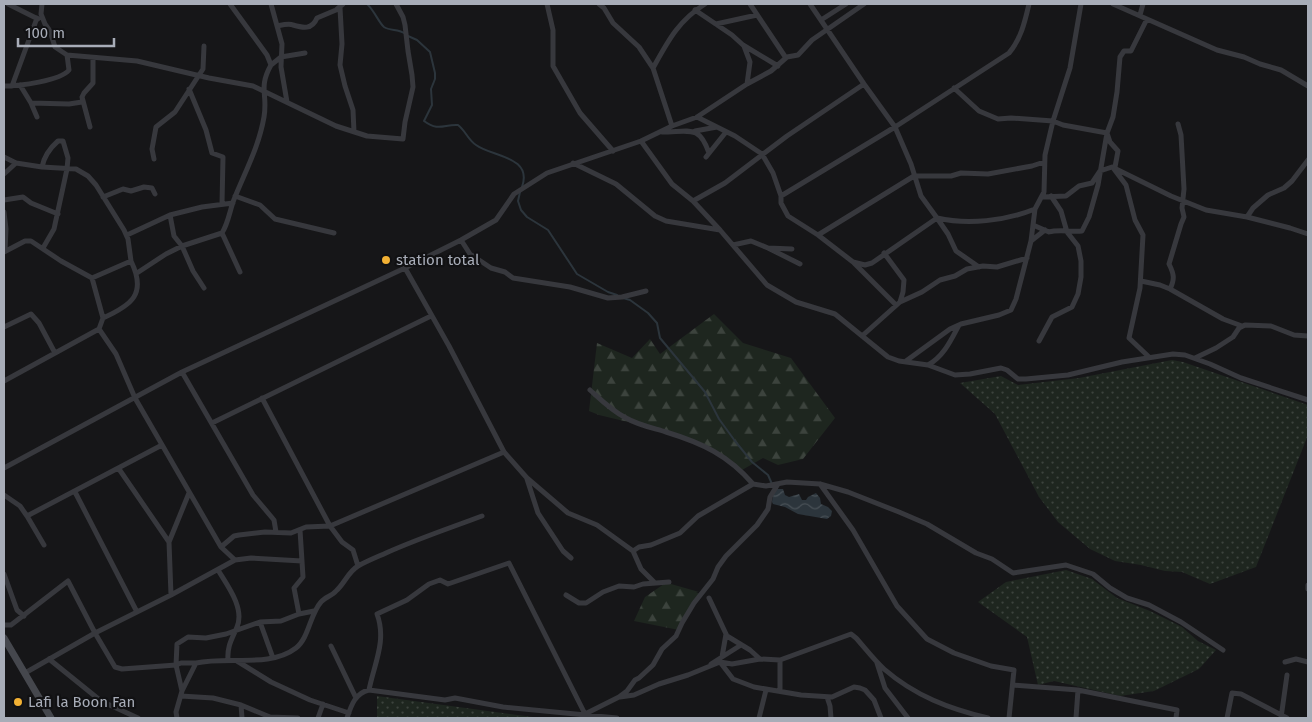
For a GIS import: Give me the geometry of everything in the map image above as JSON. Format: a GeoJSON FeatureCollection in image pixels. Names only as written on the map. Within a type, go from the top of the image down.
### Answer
{"type":"FeatureCollection","features":[{"type":"Feature","properties":{"kind":"street"},"geometry":{"type":"LineString","coordinates":[[8,4],[45,24]]}},
{"type":"Feature","properties":{"kind":"street"},"geometry":{"type":"LineString","coordinates":[[42,4],[41,14],[56,47],[67,55],[136,61],[233,82],[264,90],[316,118],[354,132],[378,138],[403,139],[413,87],[405,25],[396,4]]}},
{"type":"Feature","properties":{"kind":"street"},"geometry":{"type":"LineString","coordinates":[[230,4],[267,55],[271,65]]}},
{"type":"Feature","properties":{"kind":"street"},"geometry":{"type":"LineString","coordinates":[[271,4],[282,44],[281,67],[287,102]]}},
{"type":"Feature","properties":{"kind":"street"},"geometry":{"type":"LineString","coordinates":[[547,4],[553,30],[553,66],[580,113],[613,151]]}},
{"type":"Feature","properties":{"kind":"street"},"geometry":{"type":"LineString","coordinates":[[599,4],[604,8],[613,23],[639,47],[653,68],[672,126]]}},
{"type":"Feature","properties":{"kind":"street"},"geometry":{"type":"LineString","coordinates":[[653,68],[685,18],[705,4]]}},
{"type":"Feature","properties":{"kind":"street"},"geometry":{"type":"LineString","coordinates":[[750,4],[786,58]]}},
{"type":"Feature","properties":{"kind":"street"},"geometry":{"type":"LineString","coordinates":[[810,4],[894,127],[909,157],[923,200],[948,234],[956,251],[979,267]]}},
{"type":"Feature","properties":{"kind":"street"},"geometry":{"type":"LineString","coordinates":[[4,468],[182,372],[461,240],[496,220],[514,194],[547,173],[613,151],[697,117],[747,84],[771,71],[786,58],[798,55],[812,40],[864,4]]}},
{"type":"Feature","properties":{"kind":"street"},"geometry":{"type":"LineString","coordinates":[[781,196],[894,127],[1009,53],[1018,40],[1025,23],[1029,4]]}},
{"type":"Feature","properties":{"kind":"street"},"geometry":{"type":"LineString","coordinates":[[906,361],[928,344],[959,325],[999,316],[1011,310],[1016,299],[1031,241],[1034,210],[1042,198],[1045,187],[1044,162],[1053,121],[1070,68],[1081,4]]}},
{"type":"Feature","properties":{"kind":"street"},"geometry":{"type":"LineString","coordinates":[[1113,4],[1216,50],[1281,70],[1308,86]]}},
{"type":"Feature","properties":{"kind":"street"},"geometry":{"type":"LineString","coordinates":[[1140,15],[1143,4]]}},
{"type":"Feature","properties":{"kind":"street"},"geometry":{"type":"LineString","coordinates":[[277,26],[293,24],[300,28],[307,27],[315,23],[317,18],[341,6],[342,44],[340,65],[353,110],[354,132]]}},
{"type":"Feature","properties":{"kind":"street"},"geometry":{"type":"LineString","coordinates":[[822,20],[844,6],[847,16]]}},
{"type":"Feature","properties":{"kind":"street"},"geometry":{"type":"LineString","coordinates":[[695,10],[739,40],[750,62],[747,84]]}},
{"type":"Feature","properties":{"kind":"street"},"geometry":{"type":"LineString","coordinates":[[716,24],[757,15]]}},
{"type":"Feature","properties":{"kind":"street"},"geometry":{"type":"LineString","coordinates":[[12,86],[37,18]]}},
{"type":"Feature","properties":{"kind":"street"},"geometry":{"type":"LineString","coordinates":[[1033,225],[1049,232],[1056,230],[1067,232],[1082,231],[1089,217],[1102,170],[1104,145],[1117,92],[1120,57],[1124,51],[1131,52],[1147,19]]}},
{"type":"Feature","properties":{"kind":"street"},"geometry":{"type":"LineString","coordinates":[[154,159],[152,149],[156,127],[175,112],[203,69],[204,46]]}},
{"type":"Feature","properties":{"kind":"street"},"geometry":{"type":"LineString","coordinates":[[743,46],[778,66]]}},
{"type":"Feature","properties":{"kind":"street"},"geometry":{"type":"LineString","coordinates":[[240,272],[222,233],[235,196],[256,148],[264,115],[264,78],[271,65],[281,57],[305,53]]}},
{"type":"Feature","properties":{"kind":"street"},"geometry":{"type":"LineString","coordinates":[[4,86],[20,85],[63,75],[69,70],[67,55]]}},
{"type":"Feature","properties":{"kind":"street"},"geometry":{"type":"LineString","coordinates":[[90,127],[82,102],[84,93],[94,83],[92,58]]}},
{"type":"Feature","properties":{"kind":"street"},"geometry":{"type":"LineString","coordinates":[[767,58],[771,71]]}},
{"type":"Feature","properties":{"kind":"street"},"geometry":{"type":"LineString","coordinates":[[693,202],[725,183],[762,154],[864,84]]}},
{"type":"Feature","properties":{"kind":"street"},"geometry":{"type":"LineString","coordinates":[[20,85],[37,117]]}},
{"type":"Feature","properties":{"kind":"street"},"geometry":{"type":"LineString","coordinates":[[954,88],[979,111],[998,119],[1053,121],[1063,126],[1107,134]]}},
{"type":"Feature","properties":{"kind":"street"},"geometry":{"type":"LineString","coordinates":[[189,89],[206,130],[212,153],[223,157],[222,204]]}},
{"type":"Feature","properties":{"kind":"street"},"geometry":{"type":"LineString","coordinates":[[31,103],[69,104],[82,102]]}},
{"type":"Feature","properties":{"kind":"street"},"geometry":{"type":"LineString","coordinates":[[697,117],[742,140],[762,154],[773,174],[781,196],[781,203],[788,216],[818,234],[853,262],[898,303]]}},
{"type":"Feature","properties":{"kind":"street"},"geometry":{"type":"LineString","coordinates":[[1170,289],[1174,281],[1174,273],[1169,264],[1184,217],[1182,200],[1184,189],[1182,135],[1178,124]]}},
{"type":"Feature","properties":{"kind":"street"},"geometry":{"type":"LineString","coordinates":[[659,132],[717,128]]}},
{"type":"Feature","properties":{"kind":"street"},"geometry":{"type":"LineString","coordinates":[[695,131],[704,138],[708,155],[726,132]]}},
{"type":"Feature","properties":{"kind":"street"},"geometry":{"type":"LineString","coordinates":[[1107,134],[1110,142],[1118,151],[1114,167],[1126,185],[1135,220],[1143,235],[1141,281],[1130,338],[1149,357]]}},
{"type":"Feature","properties":{"kind":"street"},"geometry":{"type":"LineString","coordinates":[[42,167],[47,154],[61,140],[66,145],[68,169],[52,235],[43,248]]}},
{"type":"Feature","properties":{"kind":"street"},"geometry":{"type":"LineString","coordinates":[[641,140],[672,184],[693,202],[720,230],[767,285],[796,302],[835,314],[888,357],[899,361],[928,365],[950,374],[962,375],[1001,368],[1007,370],[1018,379],[1026,379],[1068,375],[1149,357],[1174,354],[1195,358],[1241,378],[1308,400]]}},
{"type":"Feature","properties":{"kind":"street"},"geometry":{"type":"LineString","coordinates":[[4,157],[16,162],[42,167],[80,170],[88,176],[127,235],[131,261],[137,273],[137,292],[134,298],[122,310],[103,318]]}},
{"type":"Feature","properties":{"kind":"street"},"geometry":{"type":"LineString","coordinates":[[1247,216],[1268,195],[1284,188],[1292,181],[1308,160]]}},
{"type":"Feature","properties":{"kind":"street"},"geometry":{"type":"LineString","coordinates":[[4,174],[16,162]]}},
{"type":"Feature","properties":{"kind":"street"},"geometry":{"type":"LineString","coordinates":[[818,234],[914,176],[951,176],[961,172],[988,174],[1044,162]]}},
{"type":"Feature","properties":{"kind":"street"},"geometry":{"type":"LineString","coordinates":[[573,163],[616,184],[661,218],[680,224],[720,230]]}},
{"type":"Feature","properties":{"kind":"street"},"geometry":{"type":"LineString","coordinates":[[1042,198],[1070,195],[1079,186],[1092,183],[1102,170],[1114,167],[1182,200],[1211,211],[1247,216],[1308,234]]}},
{"type":"Feature","properties":{"kind":"street"},"geometry":{"type":"LineString","coordinates":[[103,197],[123,189],[131,192],[144,187],[152,188],[155,194]]}},
{"type":"Feature","properties":{"kind":"street"},"geometry":{"type":"LineString","coordinates":[[235,196],[260,205],[275,220],[334,232]]}},
{"type":"Feature","properties":{"kind":"street"},"geometry":{"type":"LineString","coordinates":[[1040,341],[1052,317],[1072,307],[1078,294],[1081,277],[1081,261],[1078,246],[1067,232],[1061,210],[1051,196]]}},
{"type":"Feature","properties":{"kind":"street"},"geometry":{"type":"LineString","coordinates":[[4,200],[23,197],[31,203],[58,214]]}},
{"type":"Feature","properties":{"kind":"street"},"geometry":{"type":"LineString","coordinates":[[127,235],[170,215],[233,203]]}},
{"type":"Feature","properties":{"kind":"street"},"geometry":{"type":"LineString","coordinates":[[853,262],[864,265],[872,263],[937,218],[962,221],[993,219],[1017,216],[1034,210]]}},
{"type":"Feature","properties":{"kind":"street"},"geometry":{"type":"LineString","coordinates":[[4,212],[6,229],[5,251],[27,240],[92,278],[103,318],[99,329],[4,381]]}},
{"type":"Feature","properties":{"kind":"street"},"geometry":{"type":"LineString","coordinates":[[170,215],[174,236],[182,246],[193,271],[204,288]]}},
{"type":"Feature","properties":{"kind":"street"},"geometry":{"type":"LineString","coordinates":[[1031,241],[1045,230]]}},
{"type":"Feature","properties":{"kind":"street"},"geometry":{"type":"LineString","coordinates":[[137,273],[182,246],[222,233]]}},
{"type":"Feature","properties":{"kind":"street"},"geometry":{"type":"LineString","coordinates":[[461,240],[470,254],[491,268],[505,272],[514,278],[570,287],[608,298],[622,297],[646,290]]}},
{"type":"Feature","properties":{"kind":"street"},"geometry":{"type":"LineString","coordinates":[[733,245],[751,241],[800,264]]}},
{"type":"Feature","properties":{"kind":"street"},"geometry":{"type":"LineString","coordinates":[[768,248],[792,249]]}},
{"type":"Feature","properties":{"kind":"street"},"geometry":{"type":"LineString","coordinates":[[884,253],[904,280],[903,292],[898,303]]}},
{"type":"Feature","properties":{"kind":"street"},"geometry":{"type":"LineString","coordinates":[[862,336],[898,303],[922,292],[940,280],[955,276],[967,269],[997,267],[1027,258]]}},
{"type":"Feature","properties":{"kind":"street"},"geometry":{"type":"LineString","coordinates":[[92,278],[131,261]]}},
{"type":"Feature","properties":{"kind":"street"},"geometry":{"type":"LineString","coordinates":[[405,268],[449,346],[504,452],[527,478],[568,513],[597,525],[633,551],[641,569],[655,583]]}},
{"type":"Feature","properties":{"kind":"street"},"geometry":{"type":"LineString","coordinates":[[1141,281],[1170,289],[1223,318],[1242,326],[1271,326],[1294,336],[1308,336]]}},
{"type":"Feature","properties":{"kind":"street"},"geometry":{"type":"LineString","coordinates":[[4,326],[31,314],[39,323],[55,354]]}},
{"type":"Feature","properties":{"kind":"street"},"geometry":{"type":"LineString","coordinates":[[212,423],[431,316]]}},
{"type":"Feature","properties":{"kind":"street"},"geometry":{"type":"LineString","coordinates":[[928,365],[942,354],[959,325]]}},
{"type":"Feature","properties":{"kind":"street"},"geometry":{"type":"LineString","coordinates":[[1195,358],[1233,337],[1242,326]]}},
{"type":"Feature","properties":{"kind":"street"},"geometry":{"type":"LineString","coordinates":[[99,329],[116,354],[135,398],[189,493],[221,547],[235,560]]}},
{"type":"Feature","properties":{"kind":"street"},"geometry":{"type":"LineString","coordinates":[[182,372],[253,495],[274,520],[276,532]]}},
{"type":"Feature","properties":{"kind":"street"},"geometry":{"type":"LineString","coordinates":[[590,390],[627,419],[717,451],[753,484],[766,486],[787,482],[820,484],[848,492],[927,524],[1013,573],[1066,564],[1093,574],[1110,588],[1127,598],[1149,606],[1181,622],[1223,650]]}},
{"type":"Feature","properties":{"kind":"street"},"geometry":{"type":"LineString","coordinates":[[262,398],[330,526],[342,542],[353,550],[358,566]]}},
{"type":"Feature","properties":{"kind":"street"},"geometry":{"type":"LineString","coordinates":[[27,516],[162,445]]}},
{"type":"Feature","properties":{"kind":"street"},"geometry":{"type":"LineString","coordinates":[[221,547],[234,536],[276,532],[291,533],[306,527],[330,526],[504,452]]}},
{"type":"Feature","properties":{"kind":"street"},"geometry":{"type":"LineString","coordinates":[[118,469],[169,542]]}},
{"type":"Feature","properties":{"kind":"street"},"geometry":{"type":"LineString","coordinates":[[527,478],[538,513],[563,551],[571,558]]}},
{"type":"Feature","properties":{"kind":"street"},"geometry":{"type":"LineString","coordinates":[[633,551],[639,547],[680,533],[698,516],[753,484]]}},
{"type":"Feature","properties":{"kind":"street"},"geometry":{"type":"LineString","coordinates":[[585,714],[619,697],[627,691],[634,680],[654,665],[662,649],[676,636],[700,594],[713,579],[718,567],[726,556],[757,526],[768,509],[770,497],[778,484]]}},
{"type":"Feature","properties":{"kind":"street"},"geometry":{"type":"LineString","coordinates":[[820,484],[853,530],[898,606],[927,640],[954,653],[991,666],[1014,670],[1009,718]]}},
{"type":"Feature","properties":{"kind":"street"},"geometry":{"type":"LineString","coordinates":[[75,492],[138,612]]}},
{"type":"Feature","properties":{"kind":"street"},"geometry":{"type":"LineString","coordinates":[[171,595],[169,542],[189,493]]}},
{"type":"Feature","properties":{"kind":"street"},"geometry":{"type":"LineString","coordinates":[[4,495],[20,506],[44,545]]}},
{"type":"Feature","properties":{"kind":"street"},"geometry":{"type":"LineString","coordinates":[[4,625],[11,625],[68,581],[95,633],[117,668],[176,665],[215,660],[237,661],[273,658],[298,647],[307,633],[314,611],[323,599],[336,592],[347,575],[358,566],[482,516]]}},
{"type":"Feature","properties":{"kind":"street"},"geometry":{"type":"LineString","coordinates":[[299,614],[294,588],[302,580],[300,530]]}},
{"type":"Feature","properties":{"kind":"street"},"geometry":{"type":"LineString","coordinates":[[25,673],[95,633],[235,560],[252,558],[302,561]]}},
{"type":"Feature","properties":{"kind":"street"},"geometry":{"type":"LineString","coordinates":[[369,690],[375,671],[381,636],[381,624],[377,614],[407,600],[436,581],[440,580],[448,584],[509,563],[585,714]]}},
{"type":"Feature","properties":{"kind":"street"},"geometry":{"type":"LineString","coordinates":[[218,570],[238,605],[239,621],[228,646],[228,660]]}},
{"type":"Feature","properties":{"kind":"street"},"geometry":{"type":"LineString","coordinates":[[4,574],[17,610],[24,616]]}},
{"type":"Feature","properties":{"kind":"street"},"geometry":{"type":"LineString","coordinates":[[566,595],[579,603],[586,603],[603,592],[619,586],[634,587],[669,582]]}},
{"type":"Feature","properties":{"kind":"street"},"geometry":{"type":"LineString","coordinates":[[710,598],[729,638],[760,659]]}},
{"type":"Feature","properties":{"kind":"street"},"geometry":{"type":"LineString","coordinates":[[181,693],[176,665],[177,644],[182,640],[188,637],[206,638],[226,634],[260,622],[281,621],[314,611]]}},
{"type":"Feature","properties":{"kind":"street"},"geometry":{"type":"LineString","coordinates":[[260,622],[273,658]]}},
{"type":"Feature","properties":{"kind":"street"},"geometry":{"type":"LineString","coordinates":[[726,634],[721,660],[734,679],[766,690],[780,690],[801,695],[827,697],[832,697],[854,687],[860,688],[865,690],[874,700],[881,718]]}},
{"type":"Feature","properties":{"kind":"street"},"geometry":{"type":"LineString","coordinates":[[721,660],[732,664],[760,659],[780,660],[850,634],[856,638],[884,669],[912,690],[958,711],[988,718]]}},
{"type":"Feature","properties":{"kind":"street"},"geometry":{"type":"LineString","coordinates":[[4,638],[51,718]]}},
{"type":"Feature","properties":{"kind":"street"},"geometry":{"type":"LineString","coordinates":[[619,697],[634,695],[658,684],[688,675],[711,664],[718,664],[741,645]]}},
{"type":"Feature","properties":{"kind":"street"},"geometry":{"type":"LineString","coordinates":[[331,646],[356,698]]}},
{"type":"Feature","properties":{"kind":"street"},"geometry":{"type":"LineString","coordinates":[[1285,662],[1296,659],[1308,662]]}},
{"type":"Feature","properties":{"kind":"street"},"geometry":{"type":"LineString","coordinates":[[49,660],[101,701],[138,718]]}},
{"type":"Feature","properties":{"kind":"street"},"geometry":{"type":"LineString","coordinates":[[780,660],[780,690]]}},
{"type":"Feature","properties":{"kind":"street"},"geometry":{"type":"LineString","coordinates":[[876,660],[885,688],[908,718]]}},
{"type":"Feature","properties":{"kind":"street"},"geometry":{"type":"LineString","coordinates":[[237,661],[271,682],[348,716],[356,698],[369,690],[445,700],[455,698],[503,707],[617,718]]}},
{"type":"Feature","properties":{"kind":"street"},"geometry":{"type":"LineString","coordinates":[[177,718],[176,712],[181,693],[196,663]]}},
{"type":"Feature","properties":{"kind":"street"},"geometry":{"type":"LineString","coordinates":[[1281,716],[1287,675]]}},
{"type":"Feature","properties":{"kind":"street"},"geometry":{"type":"LineString","coordinates":[[1012,685],[1078,690],[1177,710],[1176,718]]}},
{"type":"Feature","properties":{"kind":"street"},"geometry":{"type":"LineString","coordinates":[[759,718],[766,690]]}},
{"type":"Feature","properties":{"kind":"street"},"geometry":{"type":"LineString","coordinates":[[1076,718],[1078,690]]}},
{"type":"Feature","properties":{"kind":"street"},"geometry":{"type":"LineString","coordinates":[[181,693],[241,705],[270,716],[298,718]]}},
{"type":"Feature","properties":{"kind":"street"},"geometry":{"type":"LineString","coordinates":[[1227,718],[1232,693],[1242,694],[1287,718]]}},
{"type":"Feature","properties":{"kind":"street"},"geometry":{"type":"LineString","coordinates":[[827,697],[831,718]]}},
{"type":"Feature","properties":{"kind":"street"},"geometry":{"type":"LineString","coordinates":[[318,718],[323,704]]}},
{"type":"Feature","properties":{"kind":"street"},"geometry":{"type":"LineString","coordinates":[[241,705],[242,718]]}},
{"type":"Feature","properties":{"kind":"street"},"geometry":{"type":"LineString","coordinates":[[957,718],[958,711]]}},
{"type":"Feature","properties":{"kind":"green space"},"geometry":{"type":"Polygon","coordinates":[[[714,314],[743,343],[791,358],[835,418],[803,459],[778,465],[763,458],[742,470],[711,448],[693,440],[589,411],[597,343],[632,358],[650,339],[660,354],[714,314]]]}},
{"type":"Feature","properties":{"kind":"green space"},"geometry":{"type":"Polygon","coordinates":[[[1172,360],[1183,362],[1308,405],[1308,435],[1256,567],[1210,584],[1182,572],[1165,571],[1115,561],[1090,549],[1058,522],[1039,497],[995,414],[960,383],[1001,376],[1018,385],[1079,378],[1172,360]]]}},
{"type":"Feature","properties":{"kind":"green space"},"geometry":{"type":"Polygon","coordinates":[[[1066,570],[1092,579],[1117,598],[1150,611],[1182,627],[1198,641],[1216,650],[1199,669],[1154,691],[1120,696],[1054,681],[1038,685],[1027,637],[978,602],[1006,582],[1066,570]]]}},
{"type":"Feature","properties":{"kind":"green space"},"geometry":{"type":"Polygon","coordinates":[[[664,584],[671,584],[699,592],[696,592],[700,594],[679,630],[634,621],[645,597],[664,584]]]}},
{"type":"Feature","properties":{"kind":"green space"},"geometry":{"type":"Polygon","coordinates":[[[377,696],[533,717],[545,718],[377,718],[377,696]]]}},
{"type":"Feature","properties":{"kind":"water"},"geometry":{"type":"Polygon","coordinates":[[[777,489],[783,489],[785,495],[789,497],[799,494],[802,500],[806,500],[816,493],[820,498],[821,504],[832,511],[831,516],[827,519],[798,514],[785,507],[773,504],[773,494],[777,489]]]}},
{"type":"Feature","properties":{"kind":"waterway"},"geometry":{"type":"LineString","coordinates":[[367,4],[384,27],[404,33]]}},
{"type":"Feature","properties":{"kind":"waterway"},"geometry":{"type":"LineString","coordinates":[[408,36],[417,40],[430,52],[435,73],[431,89],[432,105],[424,121],[438,127],[458,125],[476,145],[516,163],[522,169],[524,177],[522,187]]}},
{"type":"Feature","properties":{"kind":"waterway"},"geometry":{"type":"LineString","coordinates":[[520,192],[518,201],[521,210],[527,217],[548,230],[577,274],[608,292],[617,295]]}},
{"type":"Feature","properties":{"kind":"waterway"},"geometry":{"type":"LineString","coordinates":[[623,298],[630,300],[648,313],[657,323],[660,338],[705,392],[719,419],[735,441],[752,462],[768,475],[772,484]]}},
{"type":"Feature","properties":{"kind":"place","name":"station total"},"geometry":{"type":"Point","coordinates":[386,260]}},
{"type":"Feature","properties":{"kind":"place","name":"Lafi la Boon Fan"},"geometry":{"type":"Point","coordinates":[18,702]}}]}
